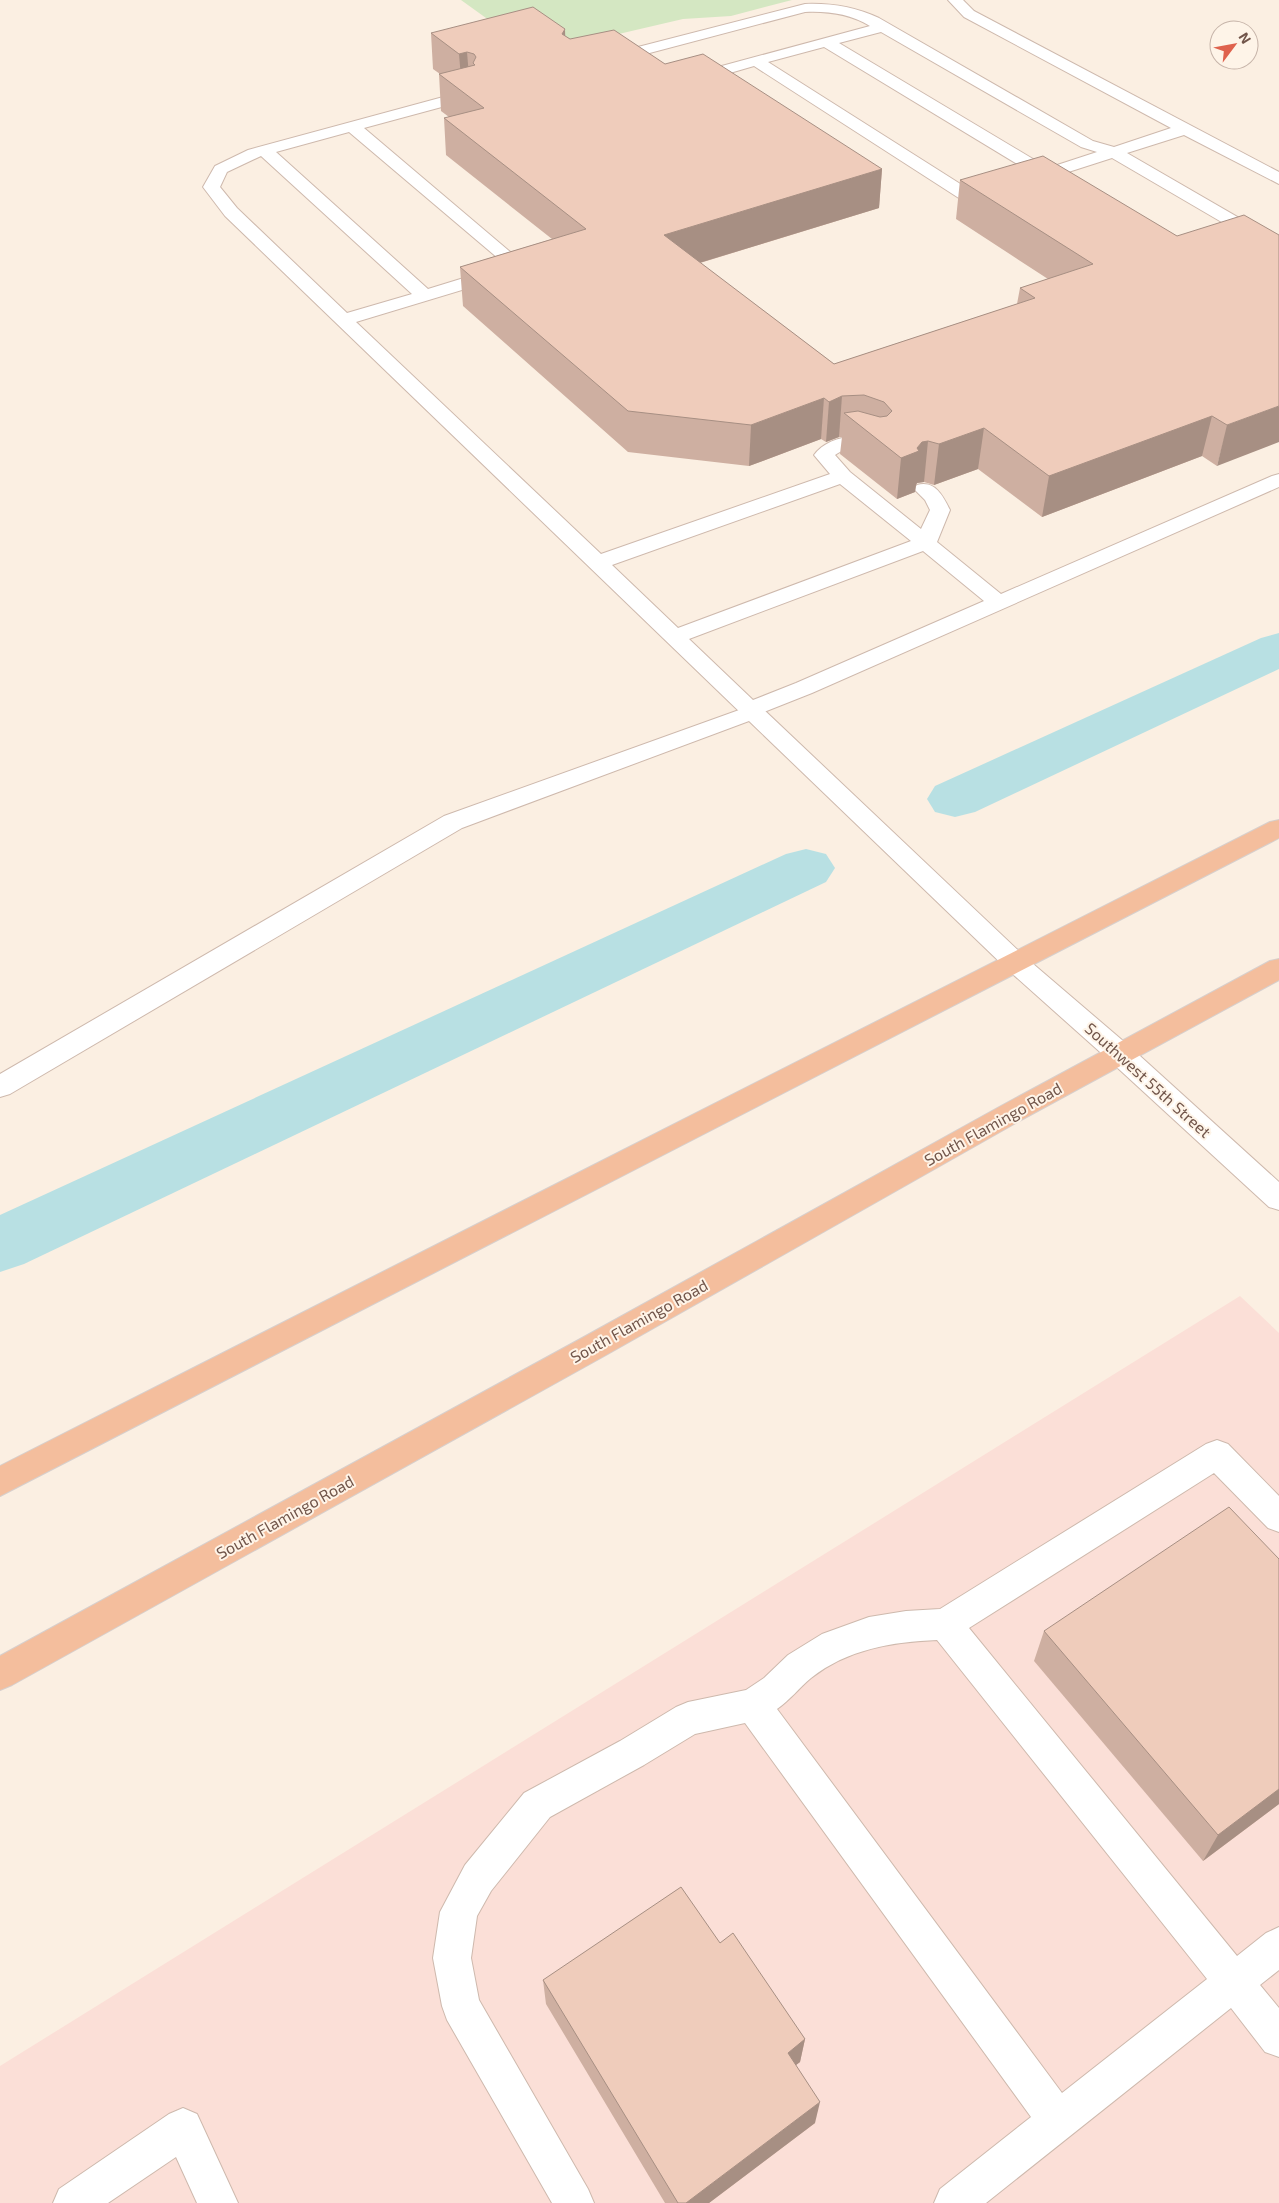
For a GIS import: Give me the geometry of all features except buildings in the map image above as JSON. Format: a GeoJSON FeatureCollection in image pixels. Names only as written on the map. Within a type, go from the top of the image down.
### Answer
{"type":"FeatureCollection","features":[{"type":"Feature","properties":{"kind":"highway"},"geometry":{"type":"LineString","coordinates":[[0,1482],[1279,828]]}},
{"type":"Feature","properties":{"kind":"highway","name":"South Flamingo Road"},"geometry":{"type":"LineString","coordinates":[[0,1674],[1120,1053],[1279,968]]}},
{"type":"Feature","properties":{"kind":"street"},"geometry":{"type":"LineString","coordinates":[[955,0],[969,14],[1279,179]]}},
{"type":"Feature","properties":{"kind":"street"},"geometry":{"type":"LineString","coordinates":[[590,64],[805,8],[848,10],[883,27],[1087,144],[1114,152],[1279,248]]}},
{"type":"Feature","properties":{"kind":"street"},"geometry":{"type":"LineString","coordinates":[[723,70],[883,27]]}},
{"type":"Feature","properties":{"kind":"street"},"geometry":{"type":"LineString","coordinates":[[826,42],[1071,189]]}},
{"type":"Feature","properties":{"kind":"street"},"geometry":{"type":"LineString","coordinates":[[756,61],[971,198],[1185,129]]}},
{"type":"Feature","properties":{"kind":"street"},"geometry":{"type":"LineString","coordinates":[[264,150],[469,95]]}},
{"type":"Feature","properties":{"kind":"street"},"geometry":{"type":"LineString","coordinates":[[344,320],[519,267],[353,127]]}},
{"type":"Feature","properties":{"kind":"street"},"geometry":{"type":"LineString","coordinates":[[264,150],[425,296]]}},
{"type":"Feature","properties":{"kind":"street","name":"Southwest 55th Street"},"geometry":{"type":"LineString","coordinates":[[264,150],[221,169],[211,187],[231,212],[1016,963],[1120,1053],[1279,1199]]}},
{"type":"Feature","properties":{"kind":"street"},"geometry":{"type":"LineString","coordinates":[[876,451],[864,444],[845,442],[832,446],[824,455],[843,476],[998,602]]}},
{"type":"Feature","properties":{"kind":"street"},"geometry":{"type":"LineString","coordinates":[[596,563],[843,476]]}},
{"type":"Feature","properties":{"kind":"street"},"geometry":{"type":"LineString","coordinates":[[0,1087],[454,822],[752,711],[1279,480]]}},
{"type":"Feature","properties":{"kind":"street"},"geometry":{"type":"LineString","coordinates":[[674,637],[926,543],[940,510],[933,497],[924,489]]}},
{"type":"Feature","properties":{"kind":"street"},"geometry":{"type":"LineString","coordinates":[[574,2203],[461,2006],[452,1958],[459,1912],[478,1878],[537,1805],[632,1753],[688,1719],[753,1705],[775,1690],[800,1666],[829,1648],[861,1634],[900,1626],[945,1624],[1217,1454],[1279,1518]]}},
{"type":"Feature","properties":{"kind":"street"},"geometry":{"type":"LineString","coordinates":[[945,1624],[1232,1983],[1279,2038]]}},
{"type":"Feature","properties":{"kind":"street"},"geometry":{"type":"LineString","coordinates":[[753,1705],[1058,2120]]}},
{"type":"Feature","properties":{"kind":"street"},"geometry":{"type":"LineString","coordinates":[[954,2203],[1279,1946]]}},
{"type":"Feature","properties":{"kind":"street"},"geometry":{"type":"LineString","coordinates":[[73,2203],[183,2128],[218,2203]]}},
{"type":"Feature","properties":{"kind":"shaded area"},"geometry":{"type":"Polygon","coordinates":[[[1240,1296],[1279,1333],[1279,2203],[0,2203],[0,2066],[1240,1296]]]}},
{"type":"Feature","properties":{"kind":"green space"},"geometry":{"type":"Polygon","coordinates":[[[461,0],[792,0],[731,16],[683,19],[580,43],[522,44],[461,0]]]}},
{"type":"Feature","properties":{"kind":"waterway"},"geometry":{"type":"LineString","coordinates":[[955,799],[1279,649]]}},
{"type":"Feature","properties":{"kind":"waterway"},"geometry":{"type":"LineString","coordinates":[[0,1245],[806,868]]}}]}
